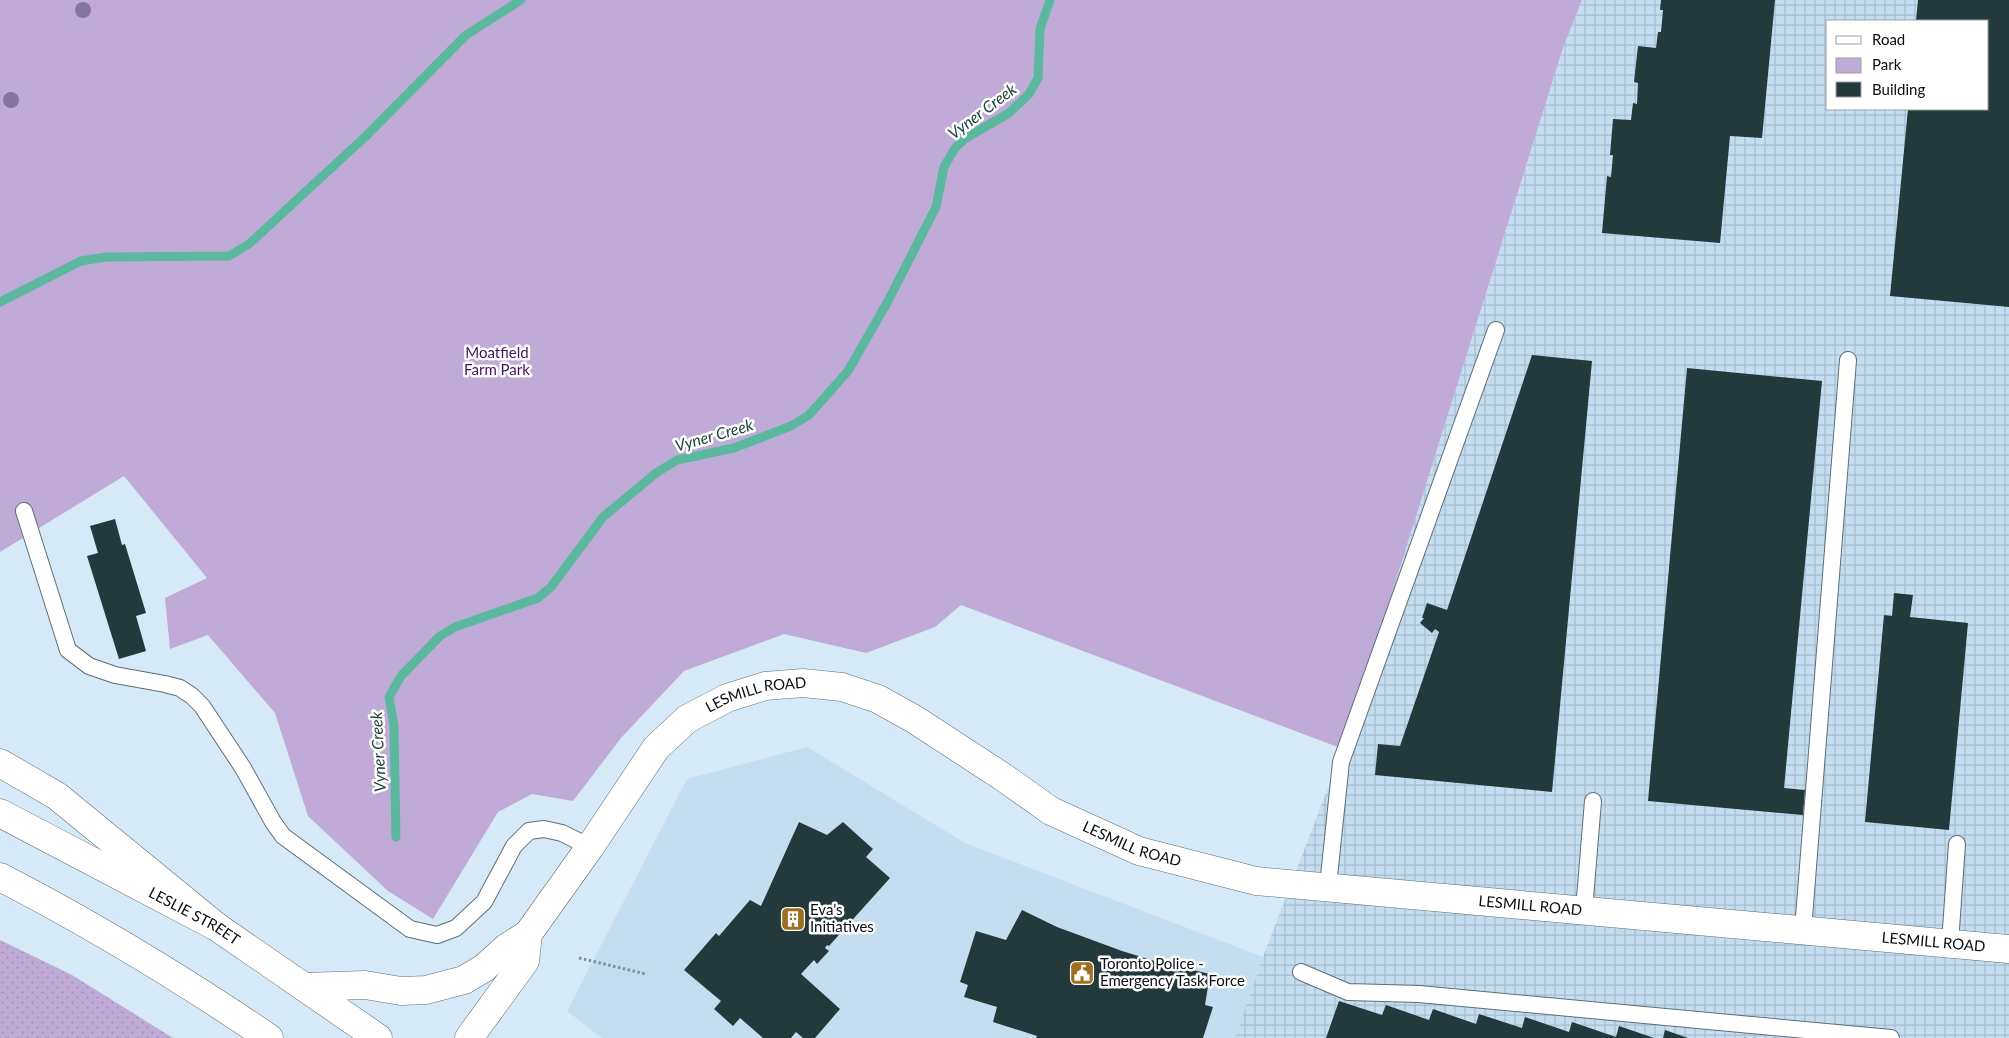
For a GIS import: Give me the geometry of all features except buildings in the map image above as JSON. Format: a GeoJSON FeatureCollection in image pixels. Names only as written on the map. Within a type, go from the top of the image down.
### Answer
{"type":"FeatureCollection","features":[{"type":"Feature","properties":{"kind":"main road","name":"LESMILL ROAD"},"geometry":{"type":"LineString","coordinates":[[469,1038],[525,961],[528,934],[590,847],[656,748],[686,719],[727,698],[765,686],[804,683],[842,687],[878,699],[914,719],[1051,811],[1139,851],[1256,881],[2009,949]]}},
{"type":"Feature","properties":{"kind":"main road"},"geometry":{"type":"LineString","coordinates":[[0,763],[57,796],[217,927]]}},
{"type":"Feature","properties":{"kind":"main road","name":"LESLIE STREET"},"geometry":{"type":"LineString","coordinates":[[0,813],[217,927],[378,1038]]}},
{"type":"Feature","properties":{"kind":"main road"},"geometry":{"type":"LineString","coordinates":[[0,876],[68,912],[188,984],[269,1038]]}},
{"type":"Feature","properties":{"kind":"main road"},"geometry":{"type":"LineString","coordinates":[[304,987],[365,984],[401,991],[426,990],[464,980],[484,968],[506,948],[528,934]]}},
{"type":"Feature","properties":{"kind":"lane"},"geometry":{"type":"LineString","coordinates":[[1328,886],[1341,762],[1496,330]]}},
{"type":"Feature","properties":{"kind":"lane"},"geometry":{"type":"LineString","coordinates":[[1803,930],[1848,360]]}},
{"type":"Feature","properties":{"kind":"lane"},"geometry":{"type":"LineString","coordinates":[[24,511],[68,650],[89,666],[115,675],[180,688],[192,696],[202,706],[243,768],[273,822],[284,836],[410,929],[438,935],[456,928],[484,902],[514,846],[529,831],[544,829],[562,833],[590,847]]}},
{"type":"Feature","properties":{"kind":"lane"},"geometry":{"type":"LineString","coordinates":[[1584,910],[1593,801]]}},
{"type":"Feature","properties":{"kind":"lane"},"geometry":{"type":"LineString","coordinates":[[1950,943],[1957,844]]}},
{"type":"Feature","properties":{"kind":"lane"},"geometry":{"type":"LineString","coordinates":[[1300,972],[1348,992],[1419,994],[1892,1038]]}},
{"type":"Feature","properties":{"kind":"path"},"geometry":{"type":"LineString","coordinates":[[579,958],[646,974]]}},
{"type":"Feature","properties":{"kind":"shaded area"},"geometry":{"type":"Polygon","coordinates":[[[1582,0],[2009,0],[2009,1038],[1235,1038],[1263,957],[1343,749],[1563,48],[1582,0]]]}},
{"type":"Feature","properties":{"kind":"shaded area"},"geometry":{"type":"Polygon","coordinates":[[[807,747],[965,843],[1263,957],[1235,1038],[602,1038],[567,1011],[687,779],[807,747]]]}},
{"type":"Feature","properties":{"kind":"green space","name":"Moatfield Farm Park"},"geometry":{"type":"Polygon","coordinates":[[[0,0],[1582,0],[1563,48],[1343,749],[961,605],[935,627],[866,653],[784,634],[684,671],[621,738],[573,801],[532,794],[498,812],[433,919],[388,891],[308,816],[275,713],[208,635],[170,649],[165,598],[207,578],[124,476],[0,552],[0,0]]]}},
{"type":"Feature","properties":{"kind":"green space"},"geometry":{"type":"Polygon","coordinates":[[[0,940],[72,975],[173,1038],[0,1038],[0,940]]]}},
{"type":"Feature","properties":{"kind":"waterway"},"geometry":{"type":"LineString","coordinates":[[0,302],[81,261],[106,257],[229,256],[249,244],[366,136],[466,35],[521,0]]}},
{"type":"Feature","properties":{"kind":"waterway","name":"Vyner Creek"},"geometry":{"type":"LineString","coordinates":[[396,837],[394,726],[389,697],[401,676],[440,636],[455,627],[538,598],[551,587],[603,517],[656,473],[677,460],[734,448],[791,426],[809,415],[848,371],[888,301],[936,207],[944,167],[955,148],[966,138],[1009,113],[1029,94],[1038,78],[1040,29],[1050,0]]}},
{"type":"Feature","properties":{"kind":"place","name":"Eva's Initiatives"},"geometry":{"type":"Point","coordinates":[793,919]}},
{"type":"Feature","properties":{"kind":"place","name":"Toronto Police - Emergency Task Force"},"geometry":{"type":"Point","coordinates":[1082,973]}}]}
